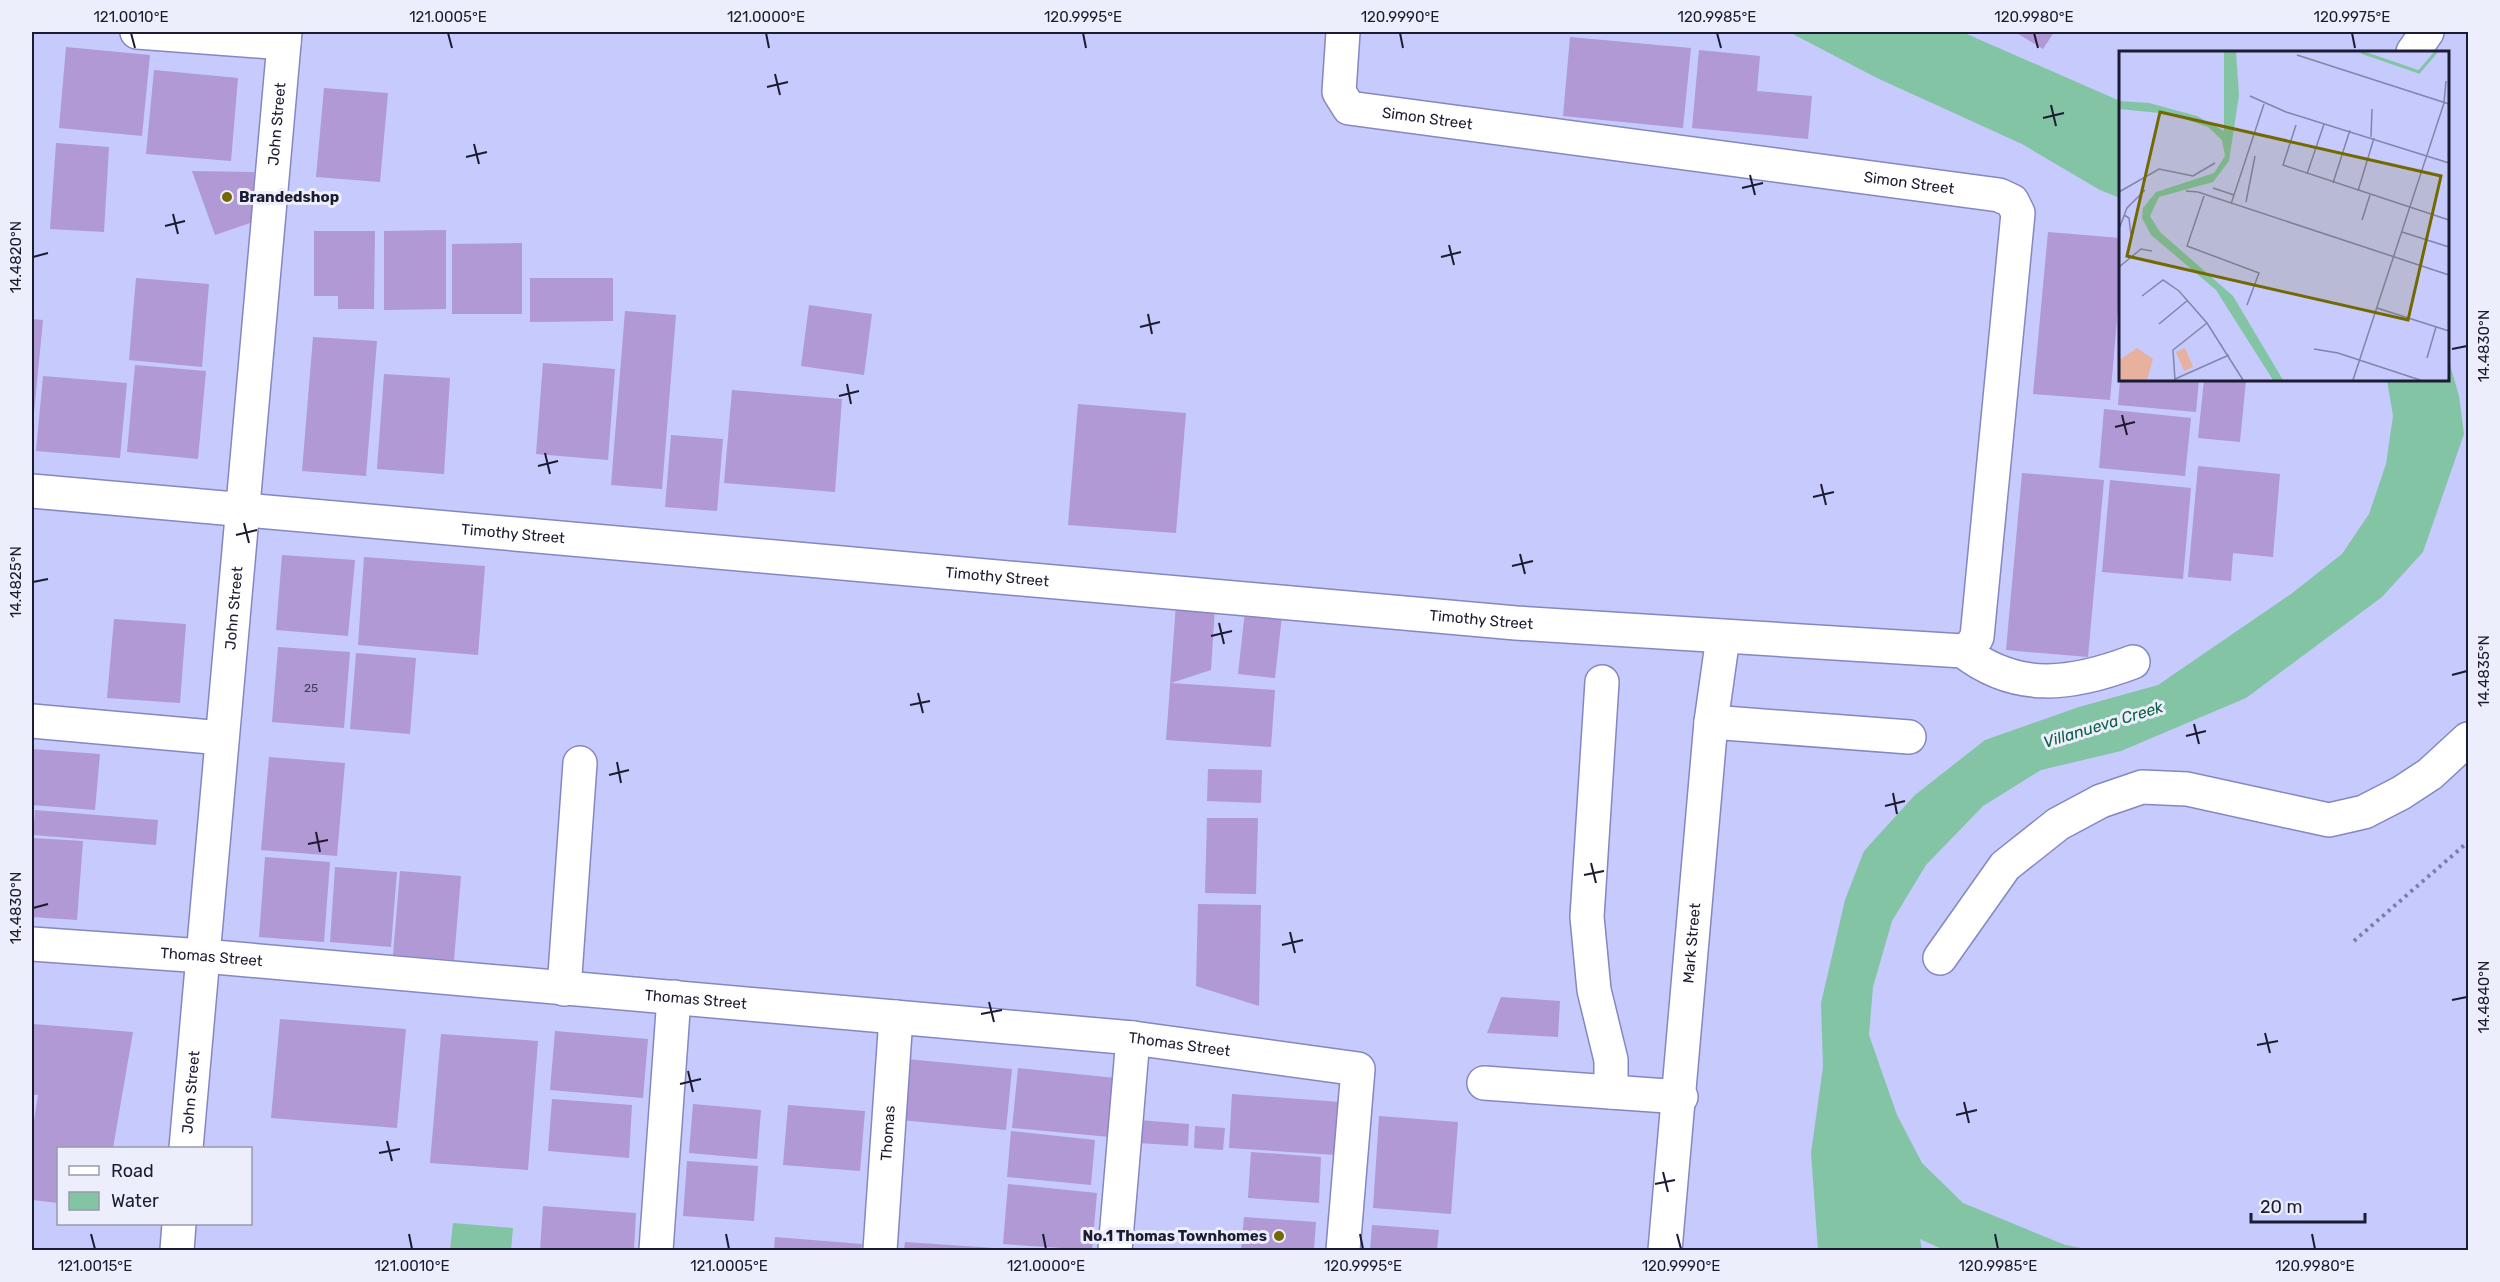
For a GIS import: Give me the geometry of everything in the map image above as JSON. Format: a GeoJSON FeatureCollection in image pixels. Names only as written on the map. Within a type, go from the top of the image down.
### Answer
{"type":"FeatureCollection","features":[{"type":"Feature","properties":{"kind":"street"},"geometry":{"type":"LineString","coordinates":[[137,32],[284,37]]}},
{"type":"Feature","properties":{"kind":"street","name":"Simon Street"},"geometry":{"type":"LineString","coordinates":[[1343,32],[1339,92],[1349,108],[1999,195],[2012,201],[2018,213],[1977,637],[1971,646],[1963,651]]}},
{"type":"Feature","properties":{"kind":"street"},"geometry":{"type":"LineString","coordinates":[[2414,51],[2427,32]]}},
{"type":"Feature","properties":{"kind":"street","name":"John Street"},"geometry":{"type":"LineString","coordinates":[[186,1147],[284,37]]}},
{"type":"Feature","properties":{"kind":"street","name":"Timothy Street"},"geometry":{"type":"LineString","coordinates":[[32,490],[1516,623],[1963,651]]}},
{"type":"Feature","properties":{"kind":"street","name":"Mark Street"},"geometry":{"type":"LineString","coordinates":[[1665,1251],[1711,722],[1723,637]]}},
{"type":"Feature","properties":{"kind":"street"},"geometry":{"type":"LineString","coordinates":[[1963,651],[1980,664],[2026,680],[2062,681],[2102,674],[2133,662]]}},
{"type":"Feature","properties":{"kind":"street"},"geometry":{"type":"LineString","coordinates":[[1602,682],[1587,917],[1594,990],[1611,1060],[1611,1092]]}},
{"type":"Feature","properties":{"kind":"street"},"geometry":{"type":"LineString","coordinates":[[32,721],[222,738]]}},
{"type":"Feature","properties":{"kind":"street"},"geometry":{"type":"LineString","coordinates":[[1711,722],[1909,737]]}},
{"type":"Feature","properties":{"kind":"street"},"geometry":{"type":"LineString","coordinates":[[1940,958],[2005,866],[2058,824],[2101,801],[2142,787],[2187,789],[2329,820],[2364,812],[2402,793],[2430,774],[2469,739]]}},
{"type":"Feature","properties":{"kind":"street"},"geometry":{"type":"LineString","coordinates":[[564,989],[580,763]]}},
{"type":"Feature","properties":{"kind":"street","name":"Thomas Street"},"geometry":{"type":"LineString","coordinates":[[32,944],[203,956],[1133,1038],[1358,1069],[1343,1251]]}},
{"type":"Feature","properties":{"kind":"street"},"geometry":{"type":"LineString","coordinates":[[656,1251],[674,998]]}},
{"type":"Feature","properties":{"kind":"street","name":"Thomas"},"geometry":{"type":"LineString","coordinates":[[880,1251],[896,1017]]}},
{"type":"Feature","properties":{"kind":"street"},"geometry":{"type":"LineString","coordinates":[[1115,1251],[1133,1038]]}},
{"type":"Feature","properties":{"kind":"street"},"geometry":{"type":"LineString","coordinates":[[1484,1083],[1680,1097]]}},
{"type":"Feature","properties":{"kind":"street"},"geometry":{"type":"LineString","coordinates":[[177,1251],[179,1225]]}},
{"type":"Feature","properties":{"kind":"path"},"geometry":{"type":"LineString","coordinates":[[2354,941],[2469,842]]}},
{"type":"Feature","properties":{"kind":"water"},"geometry":{"type":"Polygon","coordinates":[[[1789,32],[1962,32],[2119,101],[2119,198],[2100,190],[2022,144],[1877,78],[1789,32]]]}},
{"type":"Feature","properties":{"kind":"water","name":"Villanueva Creek"},"geometry":{"type":"Polygon","coordinates":[[[2449,361],[2459,396],[2464,434],[2423,552],[2382,597],[2246,698],[2121,751],[2041,770],[1983,806],[1926,865],[1892,921],[1873,987],[1869,1035],[1897,1115],[1922,1163],[1963,1203],[2065,1245],[2092,1250],[1944,1250],[1920,1239],[1922,1250],[1818,1250],[1811,1153],[1823,1067],[1821,1003],[1845,900],[1864,851],[1915,795],[1985,740],[2079,707],[2158,685],[2291,594],[2342,554],[2369,514],[2386,464],[2393,416],[2387,381],[2449,381],[2449,361]]]}},
{"type":"Feature","properties":{"kind":"water"},"geometry":{"type":"Polygon","coordinates":[[[453,1223],[513,1228],[511,1250],[450,1250],[453,1223]]]}},
{"type":"Feature","properties":{"kind":"building"},"geometry":{"type":"Polygon","coordinates":[[[2015,32],[2054,32],[2043,49],[2015,32]]]}},
{"type":"Feature","properties":{"kind":"building"},"geometry":{"type":"Polygon","coordinates":[[[1570,37],[1691,48],[1683,128],[1563,116],[1570,37]]]}},
{"type":"Feature","properties":{"kind":"building"},"geometry":{"type":"Polygon","coordinates":[[[66,47],[150,55],[142,136],[59,128],[66,47]]]}},
{"type":"Feature","properties":{"kind":"building"},"geometry":{"type":"Polygon","coordinates":[[[1699,50],[1760,56],[1757,91],[1812,96],[1808,139],[1692,128],[1699,50]]]}},
{"type":"Feature","properties":{"kind":"building"},"geometry":{"type":"Polygon","coordinates":[[[154,70],[238,78],[231,161],[146,154],[154,70]]]}},
{"type":"Feature","properties":{"kind":"building"},"geometry":{"type":"Polygon","coordinates":[[[324,88],[388,93],[380,182],[316,177],[324,88]]]}},
{"type":"Feature","properties":{"kind":"building"},"geometry":{"type":"Polygon","coordinates":[[[56,143],[109,147],[104,232],[50,229],[56,143]]]}},
{"type":"Feature","properties":{"kind":"building","name":"Brandedshop"},"geometry":{"type":"Polygon","coordinates":[[[192,171],[254,172],[253,222],[215,235],[192,171]]]}},
{"type":"Feature","properties":{"kind":"building"},"geometry":{"type":"Polygon","coordinates":[[[446,230],[446,309],[384,310],[384,231],[446,230]]]}},
{"type":"Feature","properties":{"kind":"building"},"geometry":{"type":"Polygon","coordinates":[[[314,231],[375,231],[374,309],[338,309],[338,296],[314,296],[314,231]]]}},
{"type":"Feature","properties":{"kind":"building"},"geometry":{"type":"Polygon","coordinates":[[[2048,232],[2119,238],[2119,296],[2110,400],[2033,394],[2048,232]]]}},
{"type":"Feature","properties":{"kind":"building"},"geometry":{"type":"Polygon","coordinates":[[[522,243],[522,314],[452,314],[452,244],[522,243]]]}},
{"type":"Feature","properties":{"kind":"building"},"geometry":{"type":"Polygon","coordinates":[[[136,278],[209,284],[202,367],[129,360],[136,278]]]}},
{"type":"Feature","properties":{"kind":"building"},"geometry":{"type":"Polygon","coordinates":[[[530,278],[613,278],[613,321],[530,322],[530,278]]]}},
{"type":"Feature","properties":{"kind":"building"},"geometry":{"type":"Polygon","coordinates":[[[809,305],[872,314],[864,375],[801,366],[809,305]]]}},
{"type":"Feature","properties":{"kind":"building"},"geometry":{"type":"Polygon","coordinates":[[[625,311],[676,315],[662,489],[611,485],[625,311]]]}},
{"type":"Feature","properties":{"kind":"building"},"geometry":{"type":"Polygon","coordinates":[[[32,319],[43,320],[33,423],[32,423],[32,319]]]}},
{"type":"Feature","properties":{"kind":"building"},"geometry":{"type":"Polygon","coordinates":[[[313,337],[377,341],[366,476],[302,471],[313,337]]]}},
{"type":"Feature","properties":{"kind":"building"},"geometry":{"type":"Polygon","coordinates":[[[543,363],[615,369],[608,460],[536,454],[543,363]]]}},
{"type":"Feature","properties":{"kind":"building"},"geometry":{"type":"Polygon","coordinates":[[[135,365],[206,371],[198,459],[127,452],[135,365]]]}},
{"type":"Feature","properties":{"kind":"building"},"geometry":{"type":"Polygon","coordinates":[[[384,374],[450,378],[444,474],[377,469],[384,374]]]}},
{"type":"Feature","properties":{"kind":"building"},"geometry":{"type":"Polygon","coordinates":[[[43,376],[127,383],[120,458],[36,451],[43,376]]]}},
{"type":"Feature","properties":{"kind":"building"},"geometry":{"type":"Polygon","coordinates":[[[2120,381],[2199,381],[2196,412],[2118,405],[2120,381]]]}},
{"type":"Feature","properties":{"kind":"building"},"geometry":{"type":"Polygon","coordinates":[[[2204,381],[2246,381],[2240,442],[2198,438],[2204,381]]]}},
{"type":"Feature","properties":{"kind":"building"},"geometry":{"type":"Polygon","coordinates":[[[732,390],[842,399],[835,492],[724,483],[732,390]]]}},
{"type":"Feature","properties":{"kind":"building"},"geometry":{"type":"Polygon","coordinates":[[[1078,404],[1186,413],[1176,533],[1068,525],[1078,404]]]}},
{"type":"Feature","properties":{"kind":"building"},"geometry":{"type":"Polygon","coordinates":[[[2104,409],[2191,418],[2185,476],[2099,468],[2104,409]]]}},
{"type":"Feature","properties":{"kind":"building"},"geometry":{"type":"Polygon","coordinates":[[[671,435],[723,439],[717,511],[665,507],[671,435]]]}},
{"type":"Feature","properties":{"kind":"building"},"geometry":{"type":"Polygon","coordinates":[[[2198,466],[2280,474],[2273,557],[2233,553],[2231,581],[2188,577],[2198,466]]]}},
{"type":"Feature","properties":{"kind":"building"},"geometry":{"type":"Polygon","coordinates":[[[2022,473],[2104,480],[2088,657],[2006,650],[2022,473]]]}},
{"type":"Feature","properties":{"kind":"building"},"geometry":{"type":"Polygon","coordinates":[[[2110,480],[2191,488],[2183,579],[2102,572],[2110,480]]]}},
{"type":"Feature","properties":{"kind":"building"},"geometry":{"type":"Polygon","coordinates":[[[282,555],[355,560],[348,636],[276,630],[282,555]]]}},
{"type":"Feature","properties":{"kind":"building"},"geometry":{"type":"Polygon","coordinates":[[[364,557],[485,566],[478,655],[358,645],[364,557]]]}},
{"type":"Feature","properties":{"kind":"building"},"geometry":{"type":"Polygon","coordinates":[[[1246,602],[1283,607],[1275,678],[1238,674],[1246,602]]]}},
{"type":"Feature","properties":{"kind":"building"},"geometry":{"type":"Polygon","coordinates":[[[1176,604],[1215,607],[1211,670],[1171,683],[1275,690],[1271,747],[1166,740],[1176,604]]]}},
{"type":"Feature","properties":{"kind":"building"},"geometry":{"type":"Polygon","coordinates":[[[114,619],[186,624],[180,703],[107,698],[114,619]]]}},
{"type":"Feature","properties":{"kind":"building"},"geometry":{"type":"Polygon","coordinates":[[[278,647],[350,652],[344,728],[272,722],[278,647]]]}},
{"type":"Feature","properties":{"kind":"building"},"geometry":{"type":"Polygon","coordinates":[[[356,653],[416,658],[410,734],[350,729],[356,653]]]}},
{"type":"Feature","properties":{"kind":"building"},"geometry":{"type":"Polygon","coordinates":[[[32,749],[100,754],[95,810],[32,805],[32,749]]]}},
{"type":"Feature","properties":{"kind":"building"},"geometry":{"type":"Polygon","coordinates":[[[269,757],[345,763],[337,856],[261,850],[269,757]]]}},
{"type":"Feature","properties":{"kind":"building"},"geometry":{"type":"Polygon","coordinates":[[[1208,769],[1262,770],[1261,803],[1207,801],[1208,769]]]}},
{"type":"Feature","properties":{"kind":"building"},"geometry":{"type":"Polygon","coordinates":[[[35,810],[158,820],[156,845],[33,835],[35,810]]]}},
{"type":"Feature","properties":{"kind":"building"},"geometry":{"type":"Polygon","coordinates":[[[1207,818],[1258,818],[1256,894],[1205,893],[1207,818]]]}},
{"type":"Feature","properties":{"kind":"building"},"geometry":{"type":"Polygon","coordinates":[[[32,838],[83,841],[77,920],[32,917],[32,838]]]}},
{"type":"Feature","properties":{"kind":"building"},"geometry":{"type":"Polygon","coordinates":[[[265,857],[330,862],[324,942],[259,937],[265,857]]]}},
{"type":"Feature","properties":{"kind":"building"},"geometry":{"type":"Polygon","coordinates":[[[335,867],[397,872],[391,947],[330,942],[335,867]]]}},
{"type":"Feature","properties":{"kind":"building"},"geometry":{"type":"Polygon","coordinates":[[[400,871],[461,876],[454,960],[393,955],[400,871]]]}},
{"type":"Feature","properties":{"kind":"building"},"geometry":{"type":"Polygon","coordinates":[[[1198,904],[1261,905],[1259,1006],[1196,986],[1198,904]]]}},
{"type":"Feature","properties":{"kind":"building"},"geometry":{"type":"Polygon","coordinates":[[[1501,997],[1560,1001],[1558,1037],[1487,1033],[1501,997]]]}},
{"type":"Feature","properties":{"kind":"building"},"geometry":{"type":"Polygon","coordinates":[[[280,1019],[406,1029],[397,1128],[271,1118],[280,1019]]]}},
{"type":"Feature","properties":{"kind":"building"},"geometry":{"type":"Polygon","coordinates":[[[33,1024],[133,1032],[113,1147],[57,1147],[57,1203],[32,1200],[32,1133],[38,1095],[32,1095],[33,1024]]]}},
{"type":"Feature","properties":{"kind":"building"},"geometry":{"type":"Polygon","coordinates":[[[555,1031],[648,1039],[643,1098],[550,1090],[555,1031]]]}},
{"type":"Feature","properties":{"kind":"building"},"geometry":{"type":"Polygon","coordinates":[[[441,1034],[538,1041],[528,1170],[430,1163],[441,1034]]]}},
{"type":"Feature","properties":{"kind":"building"},"geometry":{"type":"Polygon","coordinates":[[[907,1059],[1012,1069],[1006,1130],[900,1120],[907,1059]]]}},
{"type":"Feature","properties":{"kind":"building"},"geometry":{"type":"Polygon","coordinates":[[[1018,1068],[1116,1078],[1110,1137],[1012,1128],[1018,1068]]]}},
{"type":"Feature","properties":{"kind":"building"},"geometry":{"type":"Polygon","coordinates":[[[1232,1094],[1340,1102],[1336,1155],[1229,1148],[1232,1094]]]}},
{"type":"Feature","properties":{"kind":"building"},"geometry":{"type":"Polygon","coordinates":[[[552,1099],[632,1105],[629,1158],[548,1151],[552,1099]]]}},
{"type":"Feature","properties":{"kind":"building"},"geometry":{"type":"Polygon","coordinates":[[[693,1104],[761,1110],[757,1159],[689,1153],[693,1104]]]}},
{"type":"Feature","properties":{"kind":"building"},"geometry":{"type":"Polygon","coordinates":[[[788,1105],[865,1111],[860,1171],[783,1165],[788,1105]]]}},
{"type":"Feature","properties":{"kind":"building"},"geometry":{"type":"Polygon","coordinates":[[[1379,1116],[1458,1122],[1451,1214],[1373,1208],[1379,1116]]]}},
{"type":"Feature","properties":{"kind":"building"},"geometry":{"type":"Polygon","coordinates":[[[1139,1120],[1189,1124],[1188,1146],[1137,1143],[1139,1120]]]}},
{"type":"Feature","properties":{"kind":"building"},"geometry":{"type":"Polygon","coordinates":[[[1195,1126],[1225,1128],[1223,1150],[1194,1148],[1195,1126]]]}},
{"type":"Feature","properties":{"kind":"building"},"geometry":{"type":"Polygon","coordinates":[[[1011,1131],[1095,1140],[1091,1185],[1007,1177],[1011,1131]]]}},
{"type":"Feature","properties":{"kind":"building"},"geometry":{"type":"Polygon","coordinates":[[[1251,1152],[1321,1157],[1319,1203],[1248,1198],[1251,1152]]]}},
{"type":"Feature","properties":{"kind":"building"},"geometry":{"type":"Polygon","coordinates":[[[687,1161],[758,1166],[754,1221],[683,1216],[687,1161]]]}},
{"type":"Feature","properties":{"kind":"building"},"geometry":{"type":"Polygon","coordinates":[[[1008,1184],[1097,1193],[1092,1250],[1003,1244],[1008,1184]]]}},
{"type":"Feature","properties":{"kind":"building"},"geometry":{"type":"Polygon","coordinates":[[[543,1206],[636,1213],[634,1250],[540,1250],[543,1206]]]}},
{"type":"Feature","properties":{"kind":"building","name":"No.1 Thomas Townhomes"},"geometry":{"type":"Polygon","coordinates":[[[1244,1217],[1316,1222],[1314,1250],[1241,1250],[1244,1217]]]}},
{"type":"Feature","properties":{"kind":"building"},"geometry":{"type":"Polygon","coordinates":[[[1372,1225],[1439,1230],[1437,1250],[1370,1250],[1372,1225]]]}},
{"type":"Feature","properties":{"kind":"building"},"geometry":{"type":"Polygon","coordinates":[[[775,1237],[862,1244],[861,1250],[774,1250],[775,1237]]]}},
{"type":"Feature","properties":{"kind":"building"},"geometry":{"type":"Polygon","coordinates":[[[905,1242],[994,1248],[994,1250],[904,1250],[905,1242]]]}},
{"type":"Feature","properties":{"kind":"place","name":"Brandedshop"},"geometry":{"type":"Point","coordinates":[227,197]}},
{"type":"Feature","properties":{"kind":"place","name":"No.1 Thomas Townhomes"},"geometry":{"type":"Point","coordinates":[1279,1236]}}]}
